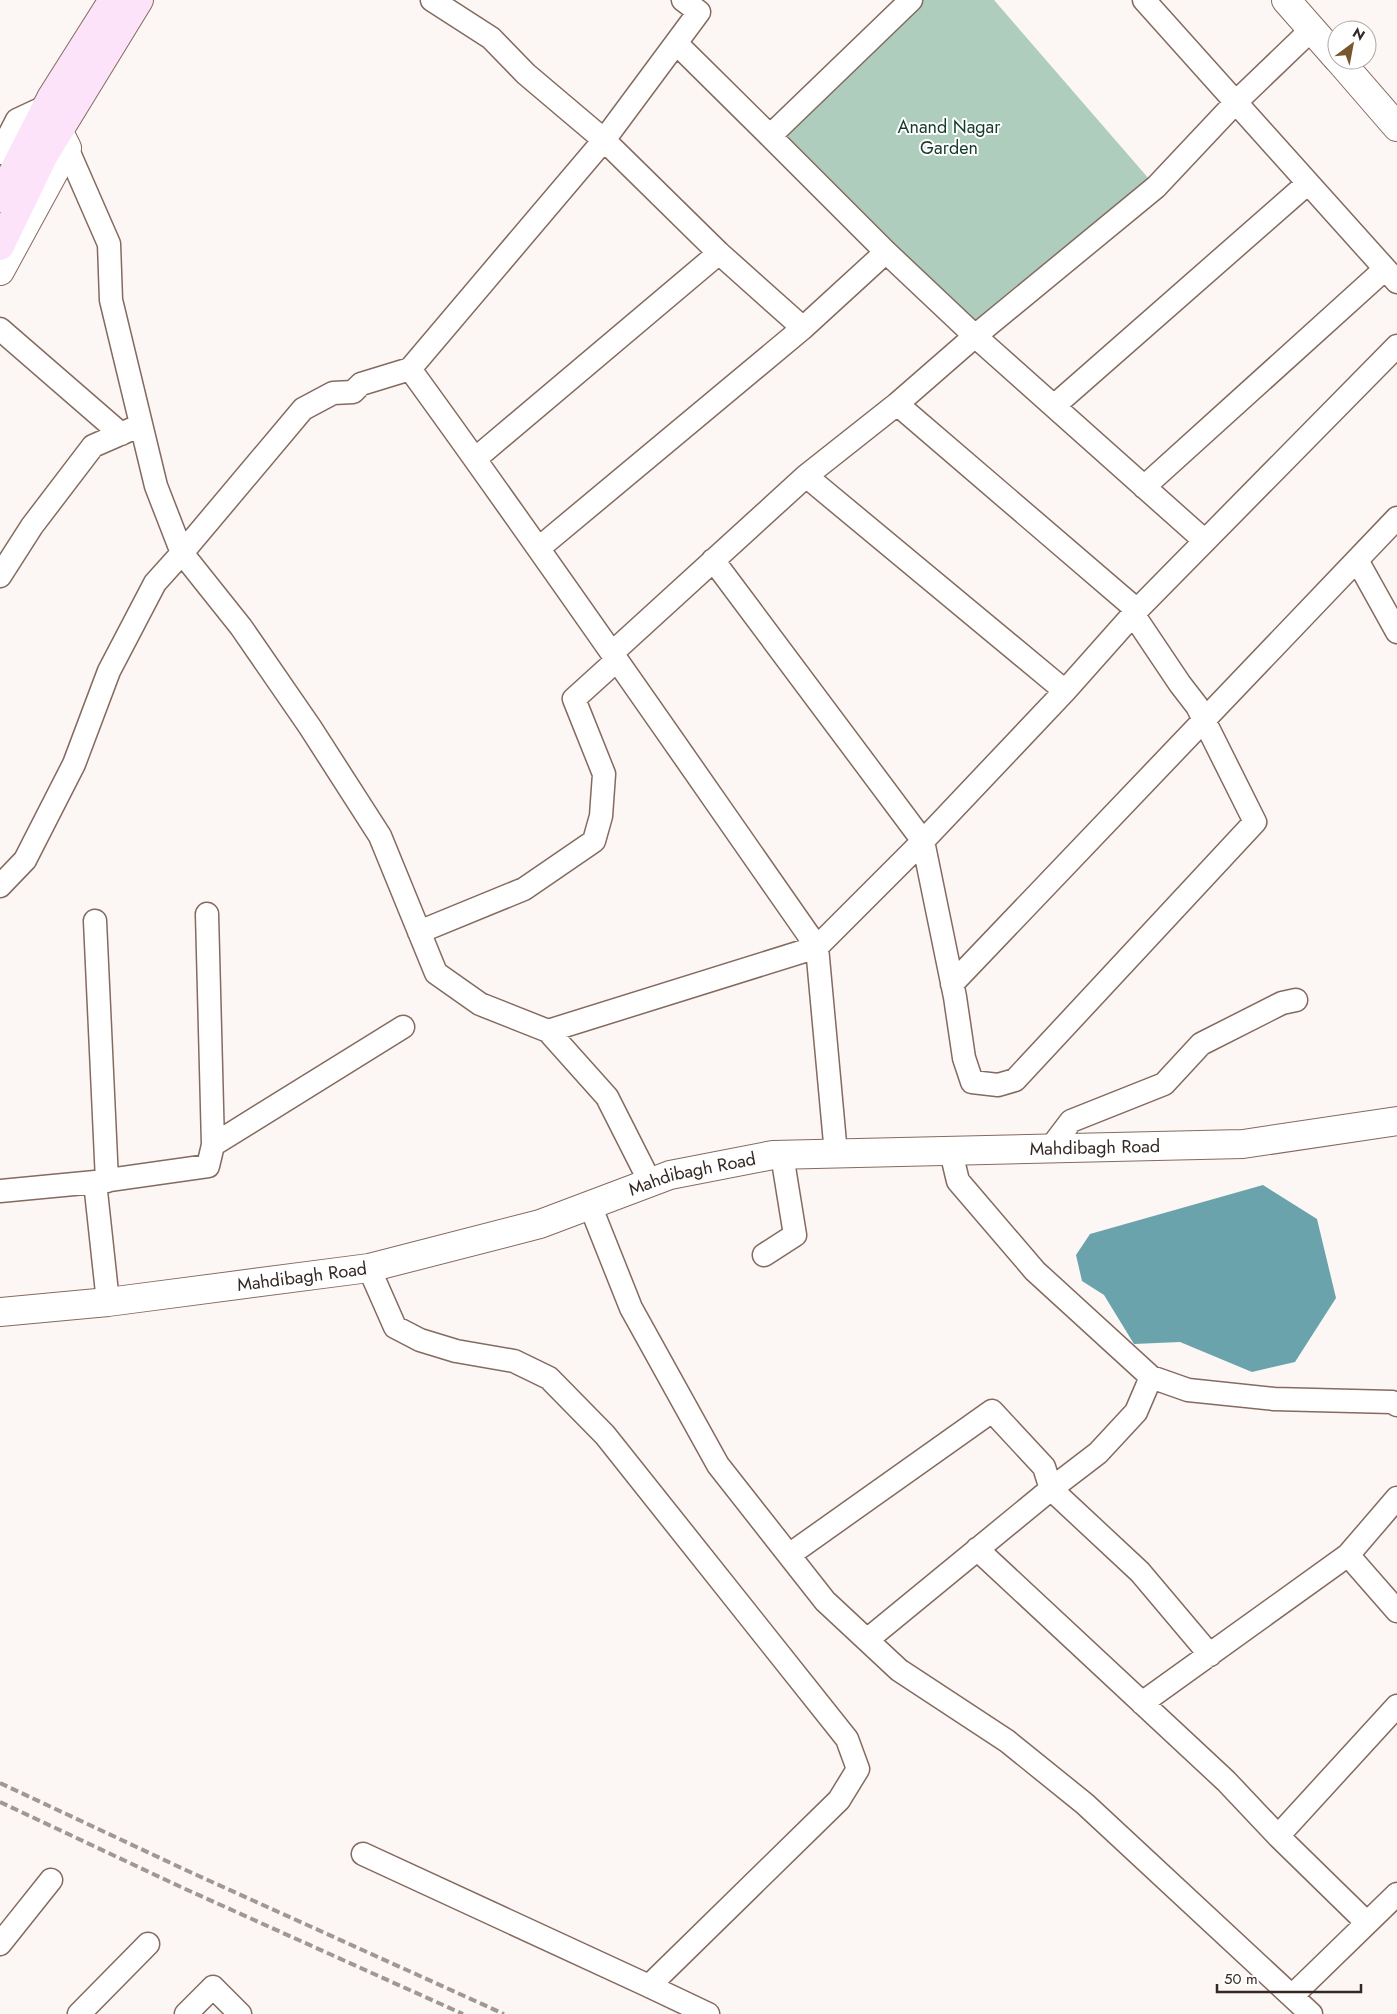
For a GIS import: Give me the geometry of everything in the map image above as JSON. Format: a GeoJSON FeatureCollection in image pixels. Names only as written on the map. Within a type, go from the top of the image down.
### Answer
{"type":"FeatureCollection","features":[{"type":"Feature","properties":{"kind":"main road"},"geometry":{"type":"LineString","coordinates":[[0,198],[49,145],[47,106],[114,0]]}},
{"type":"Feature","properties":{"kind":"main road"},"geometry":{"type":"LineString","coordinates":[[0,246],[49,145],[139,0]]}},
{"type":"Feature","properties":{"kind":"street"},"geometry":{"type":"LineString","coordinates":[[432,0],[491,38],[526,74],[604,140],[719,253],[803,328]]}},
{"type":"Feature","properties":{"kind":"street"},"geometry":{"type":"LineString","coordinates":[[770,136],[911,0]]}},
{"type":"Feature","properties":{"kind":"street"},"geometry":{"type":"LineString","coordinates":[[1144,0],[1391,276],[1144,487]]}},
{"type":"Feature","properties":{"kind":"street"},"geometry":{"type":"LineString","coordinates":[[1296,2],[1312,29],[1327,46]]}},
{"type":"Feature","properties":{"kind":"street"},"geometry":{"type":"LineString","coordinates":[[0,886],[25,860],[74,764],[108,671],[155,584],[302,409],[333,393],[353,392],[361,384],[410,369],[604,140],[676,43],[697,4]]}},
{"type":"Feature","properties":{"kind":"street"},"geometry":{"type":"LineString","coordinates":[[419,932],[524,889],[594,841],[601,816],[604,774],[574,699],[713,560],[806,476],[897,404],[975,336],[1156,187],[1236,102],[1312,29]]}},
{"type":"Feature","properties":{"kind":"street"},"geometry":{"type":"LineString","coordinates":[[676,43],[886,252],[975,336],[1205,541]]}},
{"type":"Feature","properties":{"kind":"street"},"geometry":{"type":"LineString","coordinates":[[1348,70],[1397,127]]}},
{"type":"Feature","properties":{"kind":"street"},"geometry":{"type":"LineString","coordinates":[[0,153],[17,120],[47,106]]}},
{"type":"Feature","properties":{"kind":"street"},"geometry":{"type":"LineString","coordinates":[[0,271],[49,145]]}},
{"type":"Feature","properties":{"kind":"street"},"geometry":{"type":"LineString","coordinates":[[49,145],[109,244],[110,300],[131,430],[156,486],[182,553],[246,634],[310,727],[380,836],[436,973],[480,1004],[548,1032],[607,1097],[650,1182]]}},
{"type":"Feature","properties":{"kind":"street"},"geometry":{"type":"LineString","coordinates":[[1054,406],[1308,183]]}},
{"type":"Feature","properties":{"kind":"street"},"geometry":{"type":"LineString","coordinates":[[539,548],[803,328],[886,252]]}},
{"type":"Feature","properties":{"kind":"street"},"geometry":{"type":"LineString","coordinates":[[475,459],[719,253]]}},
{"type":"Feature","properties":{"kind":"street"},"geometry":{"type":"LineString","coordinates":[[0,329],[131,430]]}},
{"type":"Feature","properties":{"kind":"street"},"geometry":{"type":"LineString","coordinates":[[548,1032],[817,947],[923,841],[1065,691],[1135,612],[1397,346]]}},
{"type":"Feature","properties":{"kind":"street"},"geometry":{"type":"LineString","coordinates":[[410,369],[539,548],[817,947],[836,1154]]}},
{"type":"Feature","properties":{"kind":"street"},"geometry":{"type":"LineString","coordinates":[[713,560],[923,841],[952,984],[964,1058],[972,1082],[998,1085],[1015,1080],[1255,822],[1197,706],[1180,684],[1135,612],[897,404]]}},
{"type":"Feature","properties":{"kind":"street"},"geometry":{"type":"LineString","coordinates":[[0,576],[32,526],[94,446],[131,430]]}},
{"type":"Feature","properties":{"kind":"street"},"geometry":{"type":"LineString","coordinates":[[806,476],[1065,691]]}},
{"type":"Feature","properties":{"kind":"street"},"geometry":{"type":"LineString","coordinates":[[952,984],[1397,518]]}},
{"type":"Feature","properties":{"kind":"street"},"geometry":{"type":"LineString","coordinates":[[1357,560],[1397,632]]}},
{"type":"Feature","properties":{"kind":"street"},"geometry":{"type":"LineString","coordinates":[[0,1191],[101,1182],[208,1166],[213,1145],[207,914]]}},
{"type":"Feature","properties":{"kind":"street"},"geometry":{"type":"LineString","coordinates":[[95,921],[101,1182],[108,1302]]}},
{"type":"Feature","properties":{"kind":"street"},"geometry":{"type":"LineString","coordinates":[[1048,1150],[1071,1121],[1164,1084],[1201,1044],[1282,1003],[1296,1000]]}},
{"type":"Feature","properties":{"kind":"street"},"geometry":{"type":"LineString","coordinates":[[213,1145],[403,1027]]}},
{"type":"Feature","properties":{"kind":"street","name":"Mahdibagh Road"},"geometry":{"type":"LineString","coordinates":[[0,1312],[108,1302],[370,1268],[540,1224],[670,1175],[773,1155],[1243,1144],[1397,1121]]}},
{"type":"Feature","properties":{"kind":"street"},"geometry":{"type":"LineString","coordinates":[[950,1152],[958,1181],[1035,1271],[1151,1376],[1188,1390],[1274,1399],[1392,1402],[1397,1405]]}},
{"type":"Feature","properties":{"kind":"street"},"geometry":{"type":"LineString","coordinates":[[764,1255],[795,1234],[782,1155]]}},
{"type":"Feature","properties":{"kind":"street"},"geometry":{"type":"LineString","coordinates":[[590,1205],[631,1308],[718,1465],[825,1601],[899,1670],[1007,1741],[1085,1804],[1311,2014]]}},
{"type":"Feature","properties":{"kind":"street"},"geometry":{"type":"LineString","coordinates":[[370,1268],[395,1327],[420,1340],[456,1351],[514,1361],[548,1378],[555,1384],[605,1435],[847,1739],[858,1769],[839,1800],[648,1986]]}},
{"type":"Feature","properties":{"kind":"street"},"geometry":{"type":"LineString","coordinates":[[867,1640],[1051,1489],[1098,1453],[1136,1412],[1151,1376]]}},
{"type":"Feature","properties":{"kind":"street"},"geometry":{"type":"LineString","coordinates":[[789,1555],[992,1411],[1044,1467],[1051,1489],[1140,1572],[1210,1654]]}},
{"type":"Feature","properties":{"kind":"street"},"geometry":{"type":"LineString","coordinates":[[1142,1703],[1348,1555],[1397,1498]]}},
{"type":"Feature","properties":{"kind":"street"},"geometry":{"type":"LineString","coordinates":[[977,1549],[1226,1780],[1278,1836],[1367,1923]]}},
{"type":"Feature","properties":{"kind":"street"},"geometry":{"type":"LineString","coordinates":[[1348,1555],[1397,1611]]}},
{"type":"Feature","properties":{"kind":"street"},"geometry":{"type":"LineString","coordinates":[[1278,1836],[1397,1706]]}},
{"type":"Feature","properties":{"kind":"street"},"geometry":{"type":"LineString","coordinates":[[363,1854],[708,2014]]}},
{"type":"Feature","properties":{"kind":"street"},"geometry":{"type":"LineString","coordinates":[[0,1944],[52,1880]]}},
{"type":"Feature","properties":{"kind":"street"},"geometry":{"type":"LineString","coordinates":[[1292,1996],[1397,1894]]}},
{"type":"Feature","properties":{"kind":"street"},"geometry":{"type":"LineString","coordinates":[[79,2014],[148,1944]]}},
{"type":"Feature","properties":{"kind":"street"},"geometry":{"type":"LineString","coordinates":[[186,2014],[213,1987],[240,2014]]}},
{"type":"Feature","properties":{"kind":"green space","name":"Anand Nagar Garden"},"geometry":{"type":"Polygon","coordinates":[[[911,0],[994,0],[1156,187],[975,336],[770,136],[911,0]]]}},
{"type":"Feature","properties":{"kind":"water"},"geometry":{"type":"Polygon","coordinates":[[[1263,1185],[1317,1219],[1336,1298],[1295,1362],[1252,1372],[1180,1342],[1134,1344],[1104,1295],[1082,1281],[1076,1255],[1090,1234],[1263,1185]]]}},
{"type":"Feature","properties":{"kind":"railway"},"geometry":{"type":"LineString","coordinates":[[0,1783],[190,1872],[504,2014]]}},
{"type":"Feature","properties":{"kind":"railway"},"geometry":{"type":"LineString","coordinates":[[0,1802],[183,1888],[463,2014]]}}]}
